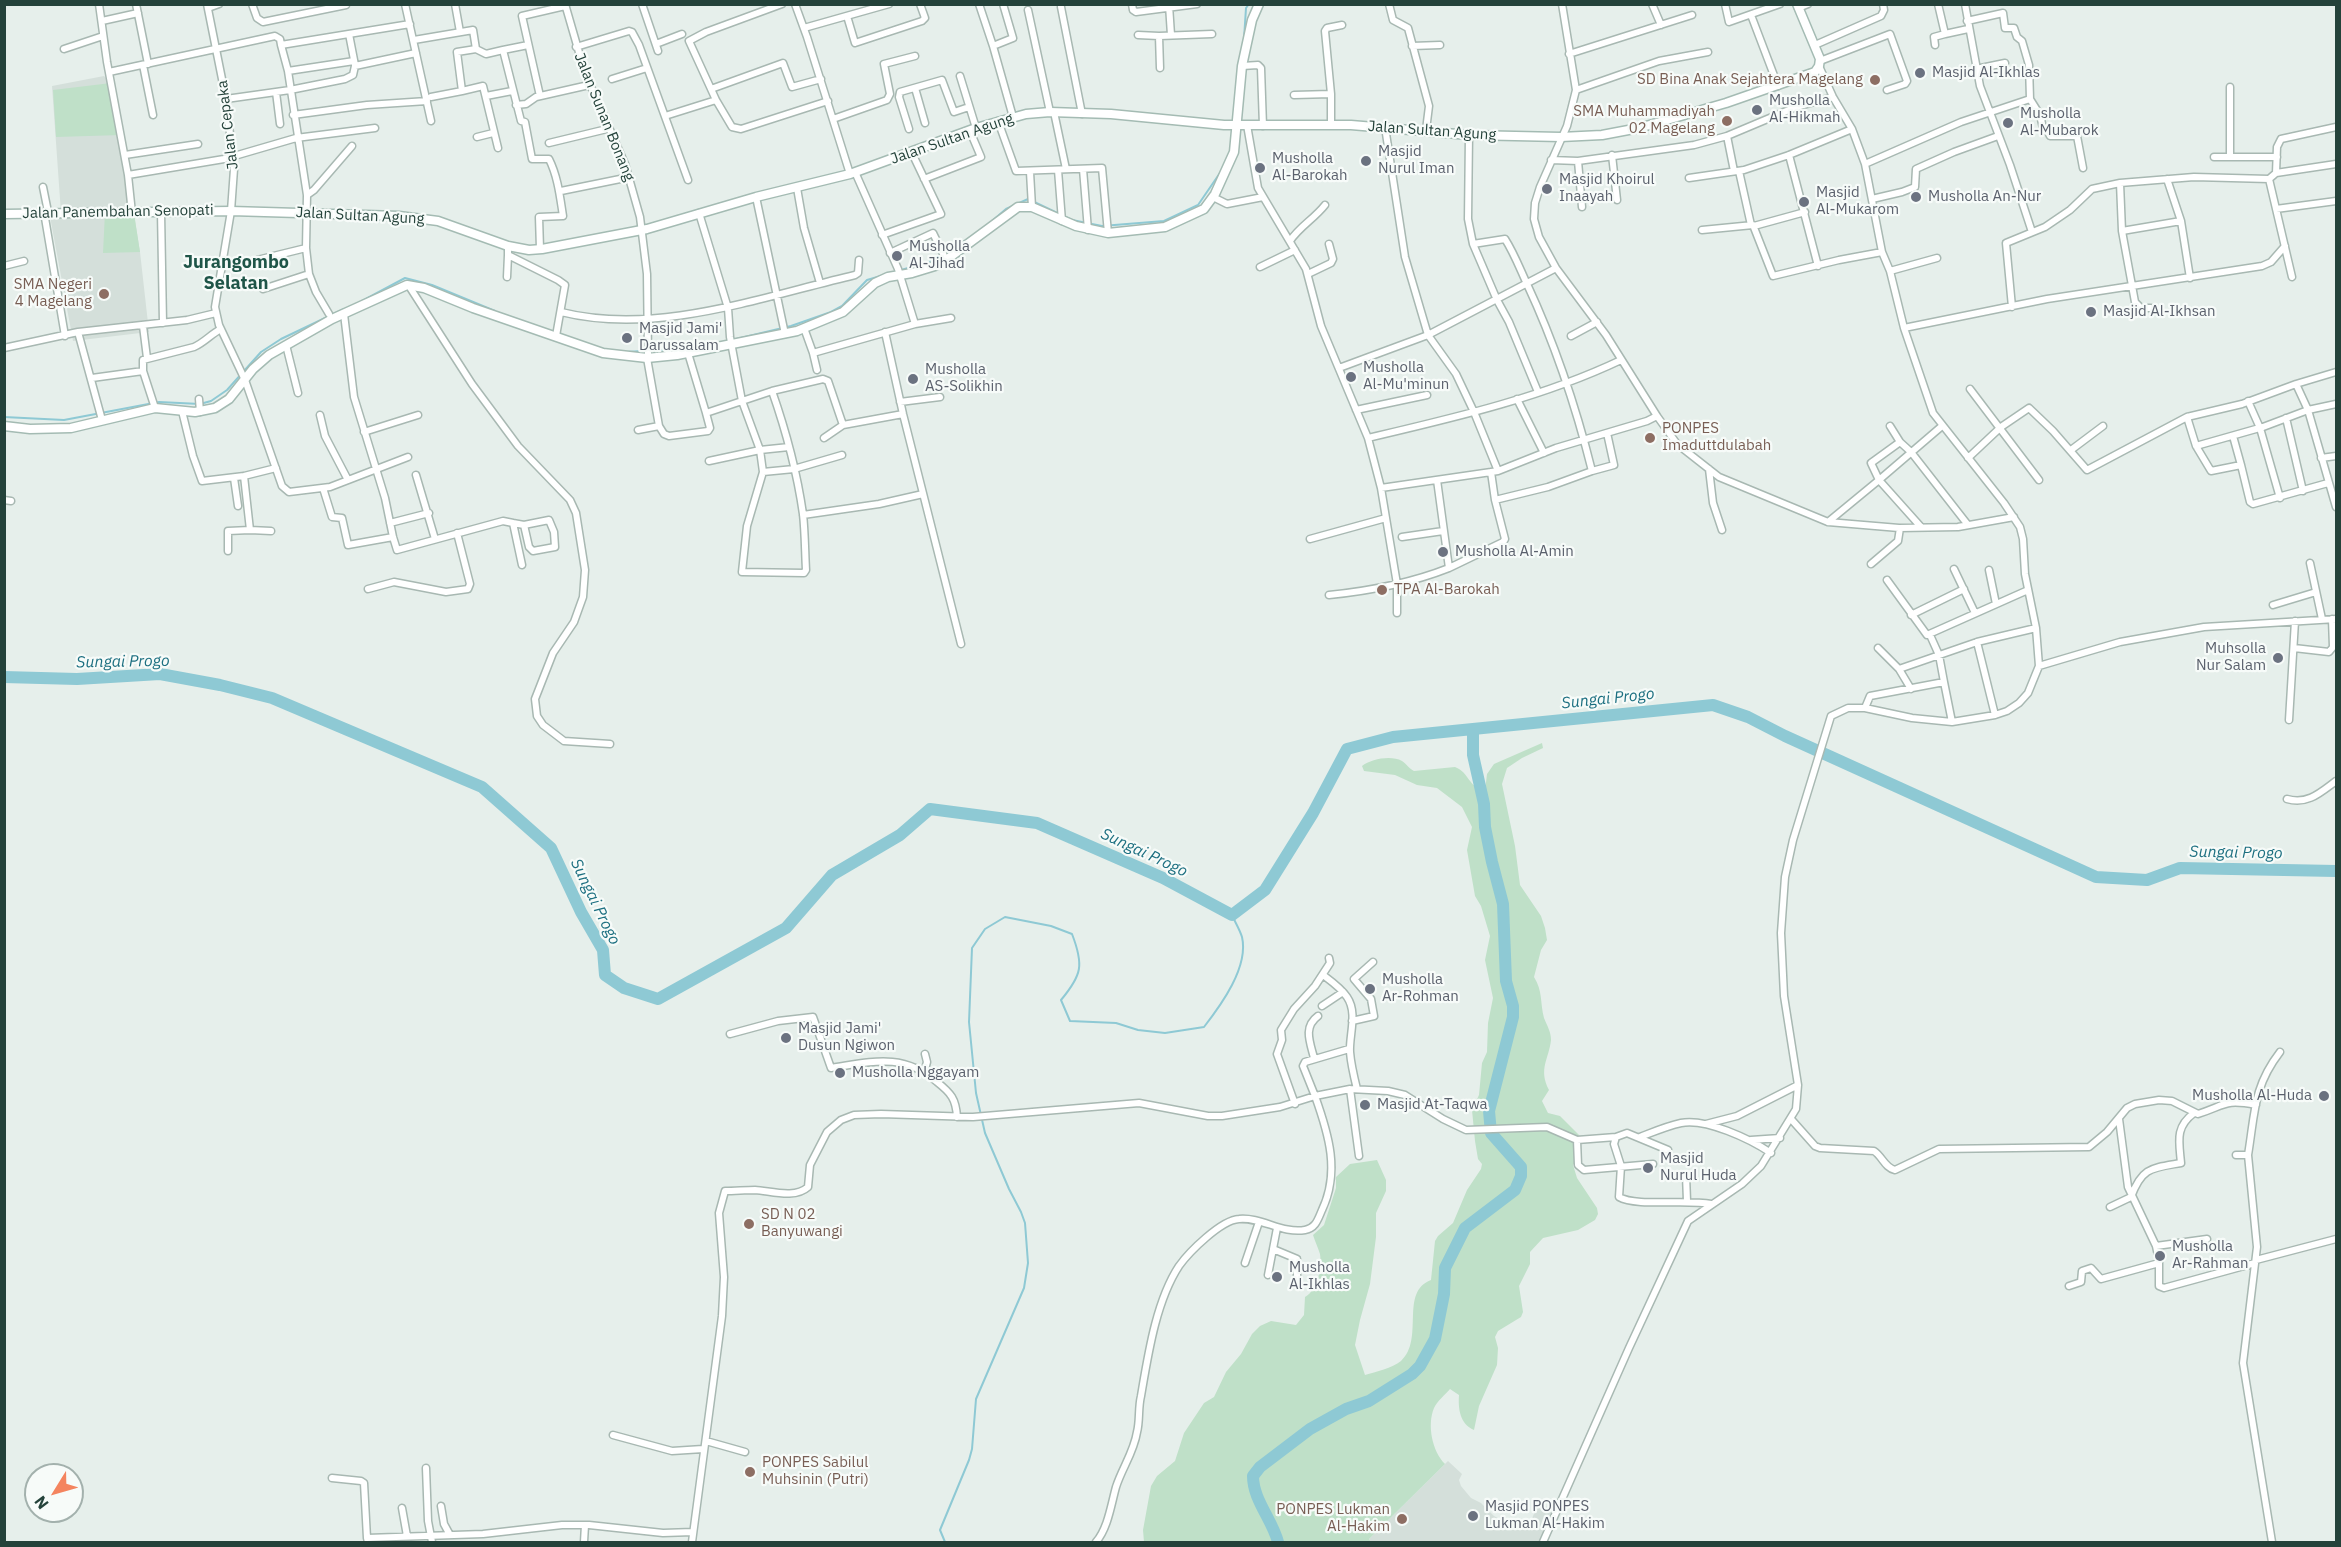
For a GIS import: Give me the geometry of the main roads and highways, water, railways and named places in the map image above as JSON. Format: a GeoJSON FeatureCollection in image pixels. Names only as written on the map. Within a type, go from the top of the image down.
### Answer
{"type":"FeatureCollection","features":[{"type":"Feature","properties":{"kind":"main road"},"geometry":{"type":"LineString","coordinates":[[4,426],[30,429],[62,428],[155,408],[182,411],[199,405],[222,404],[259,363],[286,345],[332,319],[398,287],[424,288],[473,308],[603,354],[688,353],[784,330],[804,328],[843,312],[875,283],[899,272],[935,266],[946,260],[1013,208],[1032,207],[1088,230],[1108,233],[1139,231],[1172,224],[1200,212],[1213,197],[1234,152],[1231,124],[1252,20],[1259,4]]}},
{"type":"Feature","properties":{"kind":"main road","name":"Jalan Sultan Agung"},"geometry":{"type":"LineString","coordinates":[[231,211],[422,218],[455,226],[508,251],[540,249],[642,229],[852,173],[998,121],[1052,112],[1153,116],[1263,126],[1386,127],[1469,135],[1561,137],[1602,135],[1639,128],[1778,86],[1810,74],[1819,64],[1815,45],[1798,6]]}},
{"type":"Feature","properties":{"kind":"main road","name":"Jalan Panembahan Senopati"},"geometry":{"type":"LineString","coordinates":[[4,214],[231,211]]}},
{"type":"Feature","properties":{"kind":"waterway"},"geometry":{"type":"LineString","coordinates":[[1244,39],[1246,8],[1249,4]]}},
{"type":"Feature","properties":{"kind":"waterway"},"geometry":{"type":"LineString","coordinates":[[992,221],[1006,209],[1028,199],[1072,220],[1102,226],[1164,221],[1198,205],[1222,170]]}},
{"type":"Feature","properties":{"kind":"waterway"},"geometry":{"type":"LineString","coordinates":[[732,340],[791,326],[831,312],[842,306],[867,280],[932,261],[968,239]]}},
{"type":"Feature","properties":{"kind":"waterway"},"geometry":{"type":"LineString","coordinates":[[362,301],[405,278],[432,285],[495,311]]}},
{"type":"Feature","properties":{"kind":"waterway"},"geometry":{"type":"LineString","coordinates":[[4,417],[64,420],[159,402],[200,404],[211,401],[227,390],[261,352],[281,339],[344,309]]}},
{"type":"Feature","properties":{"kind":"waterway"},"geometry":{"type":"LineString","coordinates":[[626,352],[692,348]]}},
{"type":"Feature","properties":{"kind":"waterway","name":"Sungai Progo"},"geometry":{"type":"LineString","coordinates":[[4,677],[77,679],[160,674],[220,685],[272,698],[482,787],[551,848],[581,912],[603,950],[605,975],[624,988],[658,999],[786,928],[832,875],[900,835],[930,809],[1037,823],[1163,878],[1232,915],[1265,890],[1313,813],[1347,749],[1393,737],[1713,705],[1748,717],[1785,736],[2096,877],[2147,880],[2180,868],[2336,871]]}},
{"type":"Feature","properties":{"kind":"waterway"},"geometry":{"type":"LineString","coordinates":[[1278,1542],[1259,1501],[1253,1476],[1260,1467],[1310,1429],[1346,1409],[1369,1401],[1412,1374],[1420,1366],[1435,1339],[1444,1294],[1445,1268],[1465,1228],[1515,1190],[1521,1176],[1521,1167],[1491,1133],[1489,1111],[1513,1017],[1513,1006],[1506,981],[1503,904],[1485,827],[1484,804],[1473,755],[1473,729]]}},
{"type":"Feature","properties":{"kind":"waterway"},"geometry":{"type":"LineString","coordinates":[[945,1542],[940,1530],[969,1460],[976,1399],[1024,1288],[1028,1263],[1025,1223],[985,1133],[976,1093],[969,1022],[972,948],[985,929],[1005,917],[1051,926],[1072,934],[1078,954],[1079,969],[1073,984],[1061,1000],[1070,1021],[1116,1023],[1138,1030],[1165,1033],[1204,1027],[1232,985],[1238,973],[1243,949],[1242,937],[1232,915]]}},
{"type":"Feature","properties":{"kind":"place","name":"Masjid Al-Ikhlas"},"geometry":{"type":"Point","coordinates":[1920,73]}},
{"type":"Feature","properties":{"kind":"place","name":"SD Bina Anak Sejahtera Magelang"},"geometry":{"type":"Point","coordinates":[1875,80]}},
{"type":"Feature","properties":{"kind":"place","name":"Musholla Al-Hikmah"},"geometry":{"type":"Point","coordinates":[1757,110]}},
{"type":"Feature","properties":{"kind":"place","name":"SMA Muhammadiyah 02 Magelang"},"geometry":{"type":"Point","coordinates":[1727,121]}},
{"type":"Feature","properties":{"kind":"place","name":"Musholla Al-Mubarok"},"geometry":{"type":"Point","coordinates":[2008,123]}},
{"type":"Feature","properties":{"kind":"place","name":"Masjid Nurul Iman"},"geometry":{"type":"Point","coordinates":[1366,161]}},
{"type":"Feature","properties":{"kind":"place","name":"Musholla Al-Barokah"},"geometry":{"type":"Point","coordinates":[1260,168]}},
{"type":"Feature","properties":{"kind":"place","name":"Masjid Khoirul Inaayah"},"geometry":{"type":"Point","coordinates":[1547,189]}},
{"type":"Feature","properties":{"kind":"place","name":"Musholla An-Nur"},"geometry":{"type":"Point","coordinates":[1916,197]}},
{"type":"Feature","properties":{"kind":"place","name":"Masjid Al-Mukarom"},"geometry":{"type":"Point","coordinates":[1804,202]}},
{"type":"Feature","properties":{"kind":"place","name":"Musholla Al-Jihad"},"geometry":{"type":"Point","coordinates":[897,256]}},
{"type":"Feature","properties":{"kind":"place","name":"SMA Negeri 4 Magelang"},"geometry":{"type":"Point","coordinates":[104,294]}},
{"type":"Feature","properties":{"kind":"place","name":"Masjid Al-Ikhsan"},"geometry":{"type":"Point","coordinates":[2091,312]}},
{"type":"Feature","properties":{"kind":"place","name":"Masjid Jami' Darussalam"},"geometry":{"type":"Point","coordinates":[627,338]}},
{"type":"Feature","properties":{"kind":"place","name":"Musholla Al-Mu'minun"},"geometry":{"type":"Point","coordinates":[1351,377]}},
{"type":"Feature","properties":{"kind":"place","name":"Musholla AS-Solikhin"},"geometry":{"type":"Point","coordinates":[913,379]}},
{"type":"Feature","properties":{"kind":"place","name":"PONPES Imaduttdulabah"},"geometry":{"type":"Point","coordinates":[1650,438]}},
{"type":"Feature","properties":{"kind":"place","name":"Musholla Al-Amin"},"geometry":{"type":"Point","coordinates":[1443,552]}},
{"type":"Feature","properties":{"kind":"place","name":"TPA Al-Barokah"},"geometry":{"type":"Point","coordinates":[1382,590]}},
{"type":"Feature","properties":{"kind":"place","name":"Muhsolla Nur Salam"},"geometry":{"type":"Point","coordinates":[2278,658]}},
{"type":"Feature","properties":{"kind":"place","name":"Musholla Ar-Rohman"},"geometry":{"type":"Point","coordinates":[1370,989]}},
{"type":"Feature","properties":{"kind":"place","name":"Masjid Jami' Dusun Ngiwon"},"geometry":{"type":"Point","coordinates":[786,1038]}},
{"type":"Feature","properties":{"kind":"place","name":"Musholla Nggayam"},"geometry":{"type":"Point","coordinates":[840,1073]}},
{"type":"Feature","properties":{"kind":"place","name":"Musholla Al-Huda"},"geometry":{"type":"Point","coordinates":[2324,1096]}},
{"type":"Feature","properties":{"kind":"place","name":"Masjid At-Taqwa"},"geometry":{"type":"Point","coordinates":[1365,1105]}},
{"type":"Feature","properties":{"kind":"place","name":"Masjid Nurul Huda"},"geometry":{"type":"Point","coordinates":[1648,1168]}},
{"type":"Feature","properties":{"kind":"place","name":"SD N 02 Banyuwangi"},"geometry":{"type":"Point","coordinates":[749,1224]}},
{"type":"Feature","properties":{"kind":"place","name":"Musholla Ar-Rahman"},"geometry":{"type":"Point","coordinates":[2160,1256]}},
{"type":"Feature","properties":{"kind":"place","name":"Musholla Al-Ikhlas"},"geometry":{"type":"Point","coordinates":[1277,1277]}},
{"type":"Feature","properties":{"kind":"place","name":"PONPES Sabilul Muhsinin (Putri)"},"geometry":{"type":"Point","coordinates":[750,1472]}},
{"type":"Feature","properties":{"kind":"place","name":"Masjid PONPES Lukman Al-Hakim"},"geometry":{"type":"Point","coordinates":[1473,1516]}},
{"type":"Feature","properties":{"kind":"place","name":"PONPES Lukman Al-Hakim"},"geometry":{"type":"Point","coordinates":[1402,1519]}},
{"type":"Feature","properties":{"kind":"district","name":"Jurangombo Selatan"},"geometry":{"type":"Point","coordinates":[236,273]}}]}
